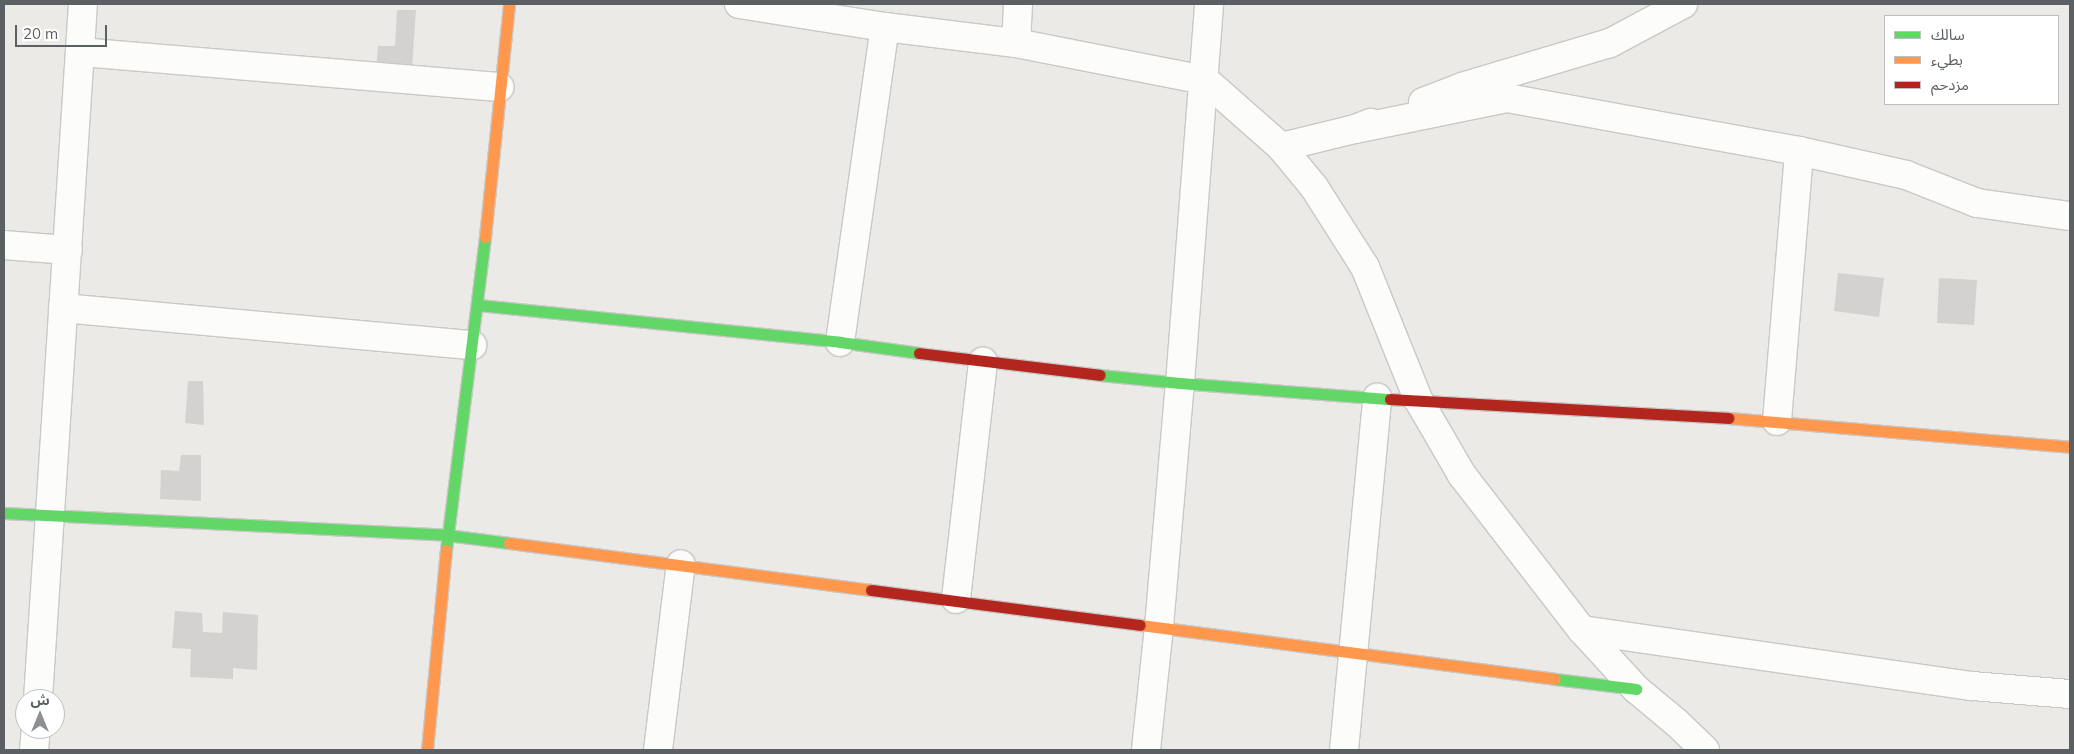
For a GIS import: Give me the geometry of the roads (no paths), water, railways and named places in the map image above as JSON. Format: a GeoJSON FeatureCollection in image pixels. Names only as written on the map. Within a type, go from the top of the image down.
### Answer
{"type":"FeatureCollection","features":[{"type":"Feature","properties":{"kind":"street"},"geometry":{"type":"LineString","coordinates":[[39,689],[83,4]]}},
{"type":"Feature","properties":{"kind":"street"},"geometry":{"type":"LineString","coordinates":[[428,750],[447,535],[478,305],[508,4]]}},
{"type":"Feature","properties":{"kind":"street"},"geometry":{"type":"LineString","coordinates":[[739,4],[885,27],[1016,43],[1205,80],[1281,147],[1314,187],[1365,267],[1419,401],[1462,475],[1582,630],[1636,689],[1677,723],[1705,750]]}},
{"type":"Feature","properties":{"kind":"street"},"geometry":{"type":"LineString","coordinates":[[1016,43],[1018,4]]}},
{"type":"Feature","properties":{"kind":"street"},"geometry":{"type":"LineString","coordinates":[[1146,750],[1159,627],[1180,383],[1205,80],[1209,4]]}},
{"type":"Feature","properties":{"kind":"street"},"geometry":{"type":"LineString","coordinates":[[1356,129],[1462,87],[1610,42],[1683,4]]}},
{"type":"Feature","properties":{"kind":"street"},"geometry":{"type":"LineString","coordinates":[[840,342],[885,27]]}},
{"type":"Feature","properties":{"kind":"street"},"geometry":{"type":"LineString","coordinates":[[81,52],[500,87]]}},
{"type":"Feature","properties":{"kind":"street"},"geometry":{"type":"LineString","coordinates":[[1281,147],[1356,129],[1507,98],[1799,151],[1906,175],[1976,203],[2070,216]]}},
{"type":"Feature","properties":{"kind":"street"},"geometry":{"type":"LineString","coordinates":[[1777,421],[1799,151]]}},
{"type":"Feature","properties":{"kind":"street"},"geometry":{"type":"LineString","coordinates":[[4,246],[68,250]]}},
{"type":"Feature","properties":{"kind":"street"},"geometry":{"type":"LineString","coordinates":[[478,305],[840,342],[983,362],[1180,383],[1419,401],[1777,421],[2070,447]]}},
{"type":"Feature","properties":{"kind":"street"},"geometry":{"type":"LineString","coordinates":[[63,308],[472,345]]}},
{"type":"Feature","properties":{"kind":"street"},"geometry":{"type":"LineString","coordinates":[[956,599],[983,362]]}},
{"type":"Feature","properties":{"kind":"street"},"geometry":{"type":"LineString","coordinates":[[1344,750],[1377,398]]}},
{"type":"Feature","properties":{"kind":"street"},"geometry":{"type":"LineString","coordinates":[[4,513],[447,535],[956,599],[1636,689]]}},
{"type":"Feature","properties":{"kind":"street"},"geometry":{"type":"LineString","coordinates":[[658,750],[681,564]]}},
{"type":"Feature","properties":{"kind":"street"},"geometry":{"type":"LineString","coordinates":[[1582,630],[1972,686],[2070,694]]}}]}
